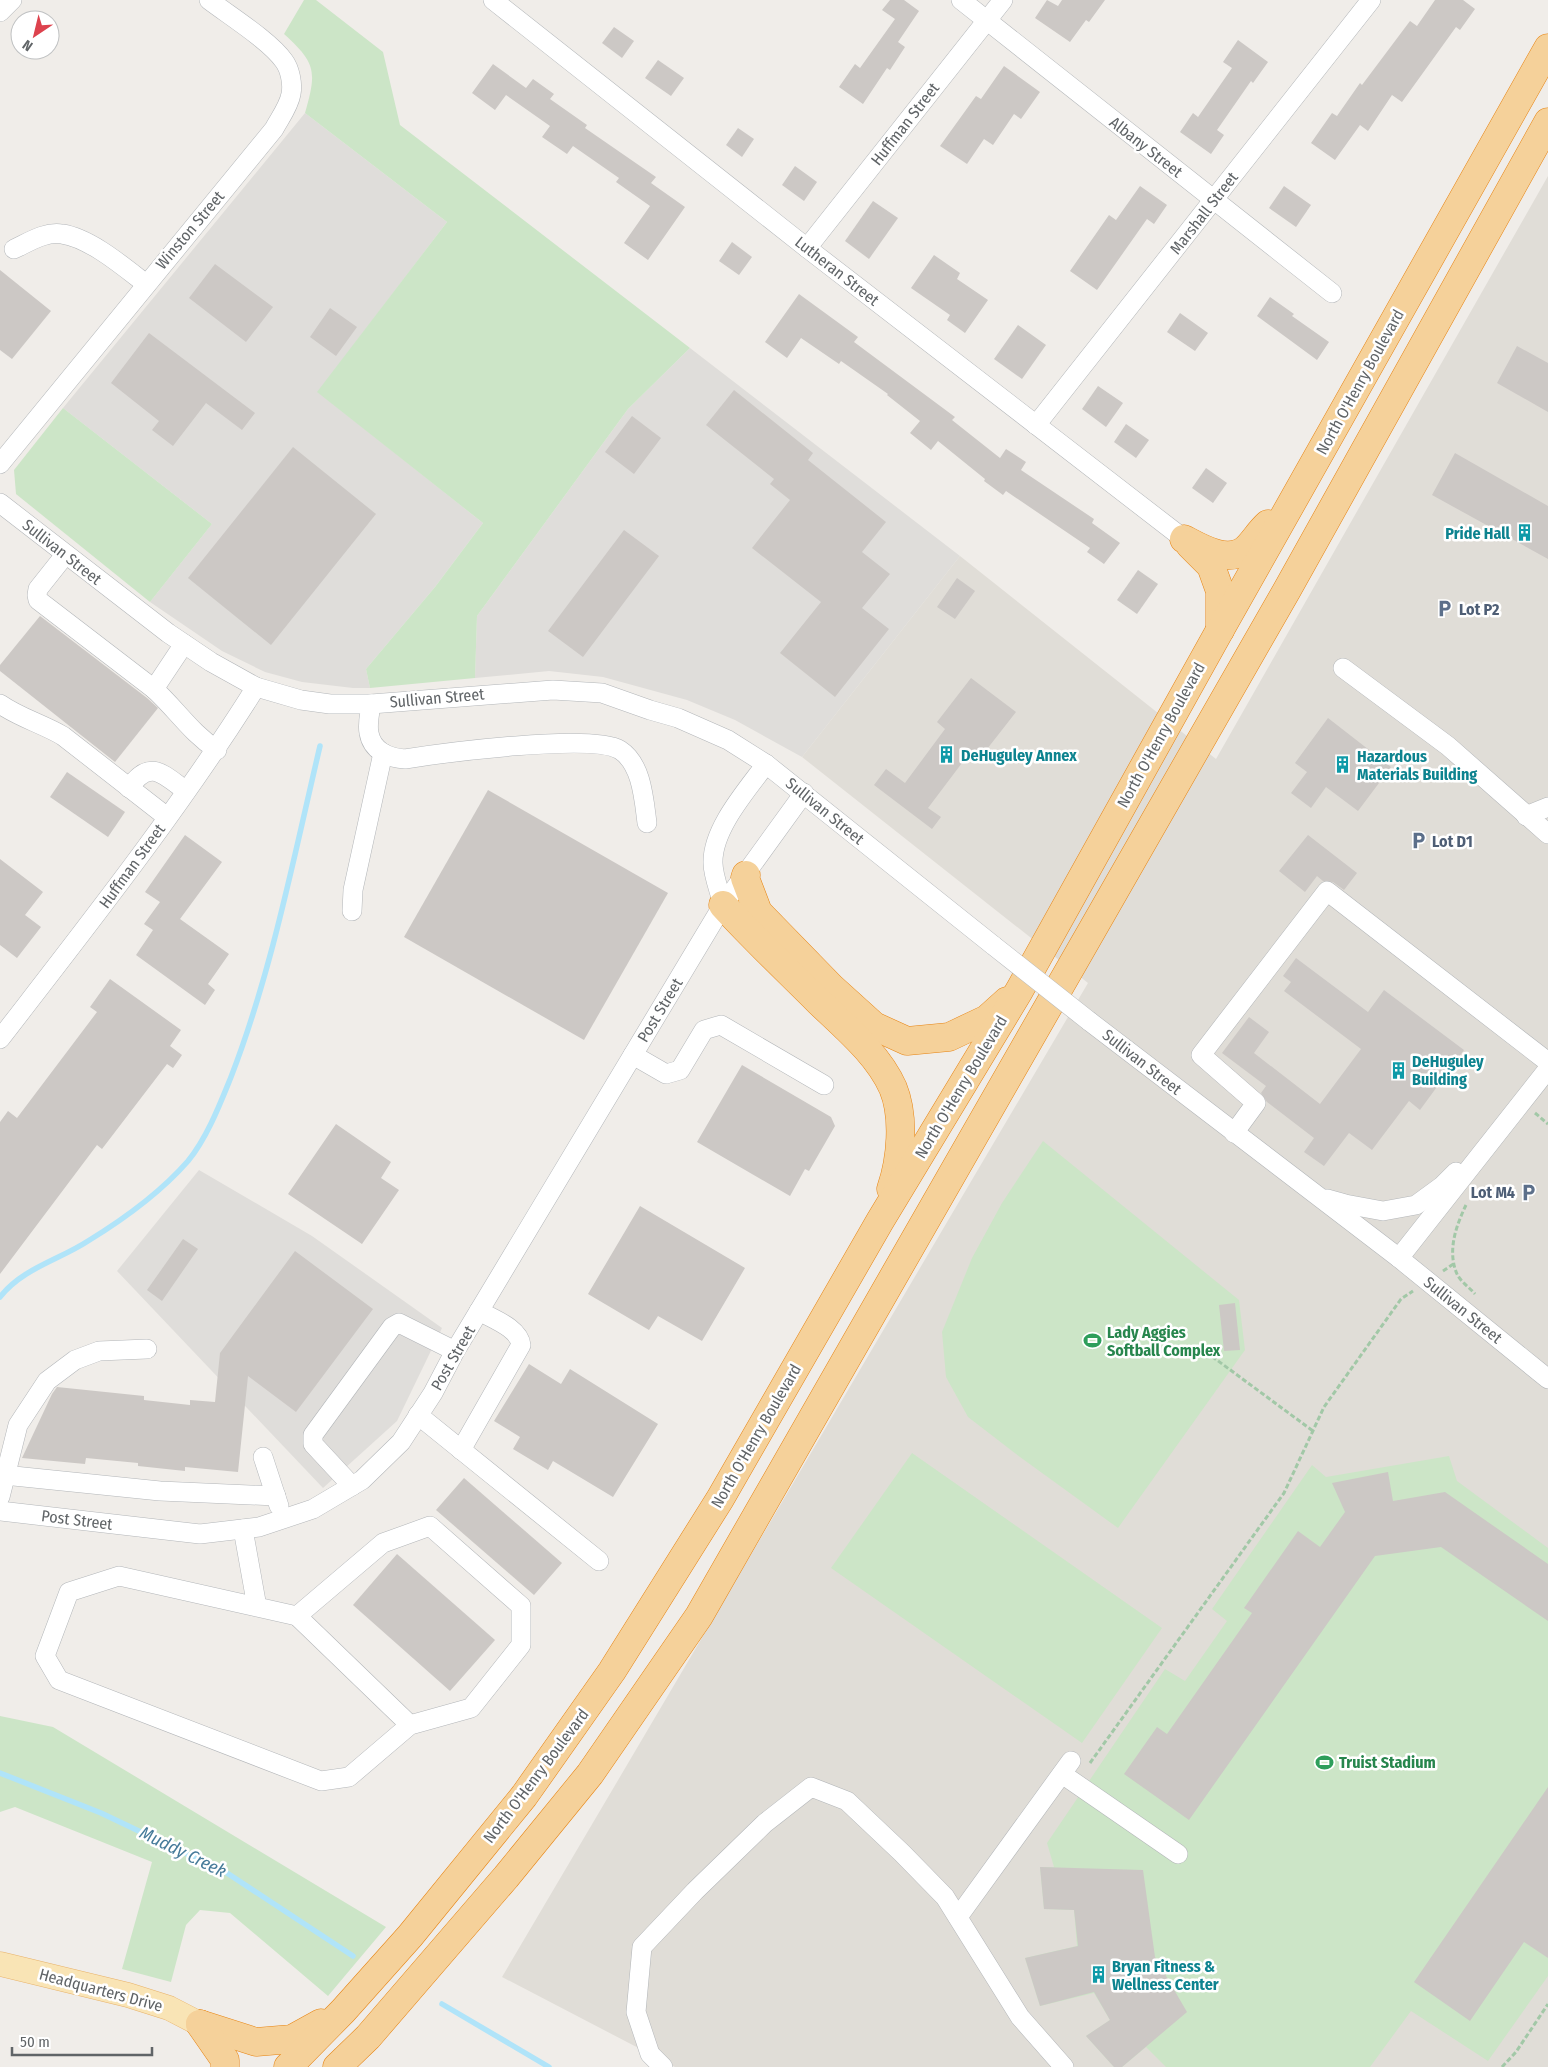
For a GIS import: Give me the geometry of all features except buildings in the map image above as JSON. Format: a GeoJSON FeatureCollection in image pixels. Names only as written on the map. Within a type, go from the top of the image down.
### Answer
{"type":"FeatureCollection","features":[{"type":"Feature","properties":{"kind":"highway","name":"North O'Henry Boulevard"},"geometry":{"type":"LineString","coordinates":[[288,2067],[343,2011],[410,1936],[524,1796],[612,1671],[720,1499],[880,1221],[1019,991],[1548,48]]}},
{"type":"Feature","properties":{"kind":"highway"},"geometry":{"type":"LineString","coordinates":[[337,2067],[368,2037],[506,1877],[590,1774],[699,1616],[1277,607],[1548,122]]}},
{"type":"Feature","properties":{"kind":"highway"},"geometry":{"type":"LineString","coordinates":[[1184,539],[1214,554],[1230,554],[1245,550],[1265,526],[1291,506]]}},
{"type":"Feature","properties":{"kind":"highway"},"geometry":{"type":"LineString","coordinates":[[1184,539],[1210,566],[1220,591],[1220,630]]}},
{"type":"Feature","properties":{"kind":"highway"},"geometry":{"type":"LineString","coordinates":[[746,875],[745,878],[758,912],[874,1026],[907,1040],[949,1037],[986,1019],[1019,991]]}},
{"type":"Feature","properties":{"kind":"highway"},"geometry":{"type":"LineString","coordinates":[[723,905],[754,939],[869,1050],[893,1089],[901,1127],[897,1171],[880,1221]]}},
{"type":"Feature","properties":{"kind":"highway"},"geometry":{"type":"LineString","coordinates":[[200,2024],[256,2042],[292,2039],[343,2011]]}},
{"type":"Feature","properties":{"kind":"highway"},"geometry":{"type":"LineString","coordinates":[[200,2024],[224,2060],[225,2067]]}},
{"type":"Feature","properties":{"kind":"highway"},"geometry":{"type":"LineString","coordinates":[[353,2067],[368,2037]]}},
{"type":"Feature","properties":{"kind":"main road","name":"Headquarters Drive"},"geometry":{"type":"LineString","coordinates":[[0,1964],[128,1995],[169,2008],[200,2024]]}},
{"type":"Feature","properties":{"kind":"street"},"geometry":{"type":"LineString","coordinates":[[0,12],[12,0]]}},
{"type":"Feature","properties":{"kind":"street","name":"Winston Street"},"geometry":{"type":"LineString","coordinates":[[0,464],[274,129],[291,94],[291,78],[285,62],[272,48],[209,0]]}},
{"type":"Feature","properties":{"kind":"street","name":"Albany Street"},"geometry":{"type":"LineString","coordinates":[[961,0],[1332,293]]}},
{"type":"Feature","properties":{"kind":"street","name":"Huffman Street"},"geometry":{"type":"LineString","coordinates":[[807,248],[1003,0]]}},
{"type":"Feature","properties":{"kind":"street","name":"Marshall Street"},"geometry":{"type":"LineString","coordinates":[[1036,425],[1371,0]]}},
{"type":"Feature","properties":{"kind":"street","name":"Lutheran Street"},"geometry":{"type":"LineString","coordinates":[[496,1],[807,248],[1184,539]]}},
{"type":"Feature","properties":{"kind":"street"},"geometry":{"type":"LineString","coordinates":[[14,249],[41,236],[61,234],[85,241],[146,284]]}},
{"type":"Feature","properties":{"kind":"street","name":"Sullivan Street"},"geometry":{"type":"LineString","coordinates":[[0,502],[65,555],[184,644],[256,687],[301,700],[330,704],[371,704],[553,690],[602,693],[678,718],[728,740],[766,764],[804,793],[1089,1021],[1399,1258],[1548,1379]]}},
{"type":"Feature","properties":{"kind":"street"},"geometry":{"type":"LineString","coordinates":[[65,555],[38,588],[38,600],[154,689],[174,707],[186,724],[201,739],[217,750]]}},
{"type":"Feature","properties":{"kind":"street"},"geometry":{"type":"LineString","coordinates":[[154,689],[184,644]]}},
{"type":"Feature","properties":{"kind":"street"},"geometry":{"type":"LineString","coordinates":[[1343,668],[1448,746],[1548,834]]}},
{"type":"Feature","properties":{"kind":"street","name":"Huffman Street"},"geometry":{"type":"LineString","coordinates":[[0,1040],[98,912],[217,750],[256,687]]}},
{"type":"Feature","properties":{"kind":"street"},"geometry":{"type":"LineString","coordinates":[[0,704],[12,712],[63,736],[167,817]]}},
{"type":"Feature","properties":{"kind":"street"},"geometry":{"type":"LineString","coordinates":[[371,704],[369,732],[373,743],[392,759],[564,743],[612,746],[621,750],[635,769],[642,788],[647,823]]}},
{"type":"Feature","properties":{"kind":"street"},"geometry":{"type":"LineString","coordinates":[[352,910],[353,890],[383,753]]}},
{"type":"Feature","properties":{"kind":"street"},"geometry":{"type":"LineString","coordinates":[[723,905],[712,863],[716,841],[728,817],[766,764]]}},
{"type":"Feature","properties":{"kind":"street"},"geometry":{"type":"LineString","coordinates":[[129,788],[136,777],[147,770],[159,772],[186,791]]}},
{"type":"Feature","properties":{"kind":"street","name":"Post Street"},"geometry":{"type":"LineString","coordinates":[[0,1511],[200,1534],[259,1527],[284,1519],[313,1509],[362,1480],[401,1442],[723,905],[804,793]]}},
{"type":"Feature","properties":{"kind":"street"},"geometry":{"type":"LineString","coordinates":[[1526,816],[1548,806]]}},
{"type":"Feature","properties":{"kind":"street"},"geometry":{"type":"LineString","coordinates":[[1234,1133],[1256,1103],[1201,1056],[1327,891],[1548,1062]]}},
{"type":"Feature","properties":{"kind":"street"},"geometry":{"type":"LineString","coordinates":[[633,1055],[666,1074],[680,1070],[704,1030],[721,1025],[824,1085]]}},
{"type":"Feature","properties":{"kind":"street"},"geometry":{"type":"LineString","coordinates":[[1399,1258],[1548,1069]]}},
{"type":"Feature","properties":{"kind":"street"},"geometry":{"type":"LineString","coordinates":[[1316,1195],[1345,1204],[1383,1211],[1416,1204],[1442,1186],[1465,1162],[1491,1142]]}},
{"type":"Feature","properties":{"kind":"street"},"geometry":{"type":"LineString","coordinates":[[461,1450],[521,1346],[520,1340],[512,1330],[480,1311]]}},
{"type":"Feature","properties":{"kind":"street"},"geometry":{"type":"LineString","coordinates":[[352,1486],[313,1444],[313,1435],[392,1327],[399,1323],[456,1351]]}},
{"type":"Feature","properties":{"kind":"street"},"geometry":{"type":"LineString","coordinates":[[0,1497],[18,1425],[48,1382],[75,1360],[98,1351],[147,1349]]}},
{"type":"Feature","properties":{"kind":"street"},"geometry":{"type":"LineString","coordinates":[[418,1415],[599,1561]]}},
{"type":"Feature","properties":{"kind":"street"},"geometry":{"type":"LineString","coordinates":[[263,1456],[284,1519]]}},
{"type":"Feature","properties":{"kind":"street"},"geometry":{"type":"LineString","coordinates":[[4,1475],[160,1491],[276,1496]]}},
{"type":"Feature","properties":{"kind":"street"},"geometry":{"type":"LineString","coordinates":[[297,1616],[383,1543],[430,1526],[521,1606],[521,1645],[471,1708],[410,1725],[349,1777],[321,1781],[59,1680],[46,1656],[69,1592],[119,1576],[297,1616],[410,1725]]}},
{"type":"Feature","properties":{"kind":"street"},"geometry":{"type":"LineString","coordinates":[[243,1529],[257,1607]]}},
{"type":"Feature","properties":{"kind":"street"},"geometry":{"type":"LineString","coordinates":[[958,1917],[1073,1768],[1178,1854]]}},
{"type":"Feature","properties":{"kind":"street"},"geometry":{"type":"LineString","coordinates":[[663,2067],[650,2054],[636,2012],[642,1948],[695,1891],[764,1823],[811,1787],[847,1802],[902,1853],[945,1897],[1020,2017],[1064,2067]]}},
{"type":"Feature","properties":{"kind":"path"},"geometry":{"type":"LineString","coordinates":[[1529,1120],[1539,1107]]}},
{"type":"Feature","properties":{"kind":"path"},"geometry":{"type":"LineString","coordinates":[[1534,1113],[1548,1124]]}},
{"type":"Feature","properties":{"kind":"path"},"geometry":{"type":"LineString","coordinates":[[1466,1204],[1456,1227],[1452,1252],[1457,1274],[1478,1297]]}},
{"type":"Feature","properties":{"kind":"path"},"geometry":{"type":"LineString","coordinates":[[1073,1768],[1284,1492],[1324,1407],[1401,1299],[1455,1263]]}},
{"type":"Feature","properties":{"kind":"path"},"geometry":{"type":"LineString","coordinates":[[1206,1352],[1313,1431]]}},
{"type":"Feature","properties":{"kind":"path"},"geometry":{"type":"LineString","coordinates":[[1502,2067],[1516,2052],[1548,2004]]}},
{"type":"Feature","properties":{"kind":"shaded area"},"geometry":{"type":"Polygon","coordinates":[[[305,113],[447,222],[318,392],[483,523],[435,587],[366,669],[370,688],[302,682],[265,672],[222,651],[150,602],[212,524],[63,408],[305,113]]]}},
{"type":"Feature","properties":{"kind":"shaded area"},"geometry":{"type":"Polygon","coordinates":[[[1548,176],[1548,2067],[675,2067],[502,1977],[1088,983],[802,757],[960,556],[1216,759],[1548,176]]]}},
{"type":"Feature","properties":{"kind":"shaded area"},"geometry":{"type":"Polygon","coordinates":[[[690,348],[960,556],[802,757],[735,720],[687,700],[603,677],[549,671],[475,678],[477,616],[628,409],[690,348]]]}},
{"type":"Feature","properties":{"kind":"shaded area"},"geometry":{"type":"Polygon","coordinates":[[[199,1170],[312,1236],[442,1328],[397,1421],[323,1488],[117,1271],[199,1170]]]}},
{"type":"Feature","properties":{"kind":"green space"},"geometry":{"type":"Polygon","coordinates":[[[304,0],[316,0],[383,52],[400,125],[690,348],[628,409],[477,616],[475,678],[370,688],[366,669],[435,587],[483,523],[317,392],[447,222],[305,113],[311,87],[311,69],[302,53],[284,34],[304,0]]]}},
{"type":"Feature","properties":{"kind":"green space"},"geometry":{"type":"Polygon","coordinates":[[[63,408],[212,524],[150,602],[16,494],[14,470],[63,408]]]}},
{"type":"Feature","properties":{"kind":"green space","name":"Lady Aggies Softball Complex"},"geometry":{"type":"Polygon","coordinates":[[[1043,1141],[1239,1300],[1245,1350],[1118,1528],[968,1417],[946,1377],[942,1332],[972,1258],[1002,1203],[1043,1141]]]}},
{"type":"Feature","properties":{"kind":"green space"},"geometry":{"type":"Polygon","coordinates":[[[912,1453],[1162,1628],[1082,1743],[831,1568],[912,1453]]]}},
{"type":"Feature","properties":{"kind":"green space","name":"Truist Stadium"},"geometry":{"type":"Polygon","coordinates":[[[1449,1456],[1457,1481],[1548,1548],[1548,1976],[1488,2061],[1411,2011],[1370,2067],[1166,2067],[1146,2047],[1122,2067],[1114,2067],[1086,2036],[1110,2020],[1094,1993],[1040,2006],[1025,1958],[1077,1946],[1074,1910],[1044,1909],[1040,1867],[1054,1867],[1047,1843],[1165,1669],[1185,1681],[1227,1621],[1212,1609],[1312,1465],[1326,1477],[1449,1456]]]}},
{"type":"Feature","properties":{"kind":"green space"},"geometry":{"type":"Polygon","coordinates":[[[0,1716],[53,1727],[386,1927],[328,1996],[230,1913],[200,1910],[186,1925],[171,1982],[122,1969],[152,1862],[15,1807],[0,1812],[0,1716]]]}},
{"type":"Feature","properties":{"kind":"waterway"},"geometry":{"type":"LineString","coordinates":[[0,1297],[19,1279],[42,1265],[77,1248],[115,1224],[141,1204],[188,1161],[201,1142],[231,1077],[259,996],[281,913],[320,746]]}},
{"type":"Feature","properties":{"kind":"waterway","name":"Muddy Creek"},"geometry":{"type":"LineString","coordinates":[[0,1773],[101,1813],[227,1873],[353,1956]]}},
{"type":"Feature","properties":{"kind":"waterway","name":"Muddy Creek"},"geometry":{"type":"LineString","coordinates":[[442,2004],[549,2067]]}},
{"type":"Feature","properties":{"kind":"place","name":"Pride Hall"},"geometry":{"type":"Point","coordinates":[1524,533]}},
{"type":"Feature","properties":{"kind":"place","name":"Lot P2"},"geometry":{"type":"Point","coordinates":[1445,609]}},
{"type":"Feature","properties":{"kind":"place","name":"DeHuguley Annex"},"geometry":{"type":"Point","coordinates":[947,755]}},
{"type":"Feature","properties":{"kind":"place","name":"Hazardous Materials Building"},"geometry":{"type":"Point","coordinates":[1343,765]}},
{"type":"Feature","properties":{"kind":"place","name":"Lot D1"},"geometry":{"type":"Point","coordinates":[1418,841]}},
{"type":"Feature","properties":{"kind":"place","name":"DeHuguley Building"},"geometry":{"type":"Point","coordinates":[1398,1070]}},
{"type":"Feature","properties":{"kind":"place","name":"Lot M4"},"geometry":{"type":"Point","coordinates":[1529,1192]}},
{"type":"Feature","properties":{"kind":"place","name":"Lady Aggies Softball Complex"},"geometry":{"type":"Point","coordinates":[1093,1341]}},
{"type":"Feature","properties":{"kind":"place","name":"Truist Stadium"},"geometry":{"type":"Point","coordinates":[1325,1762]}},
{"type":"Feature","properties":{"kind":"place","name":"Bryan Fitness & Wellness Center"},"geometry":{"type":"Point","coordinates":[1098,1975]}}]}
